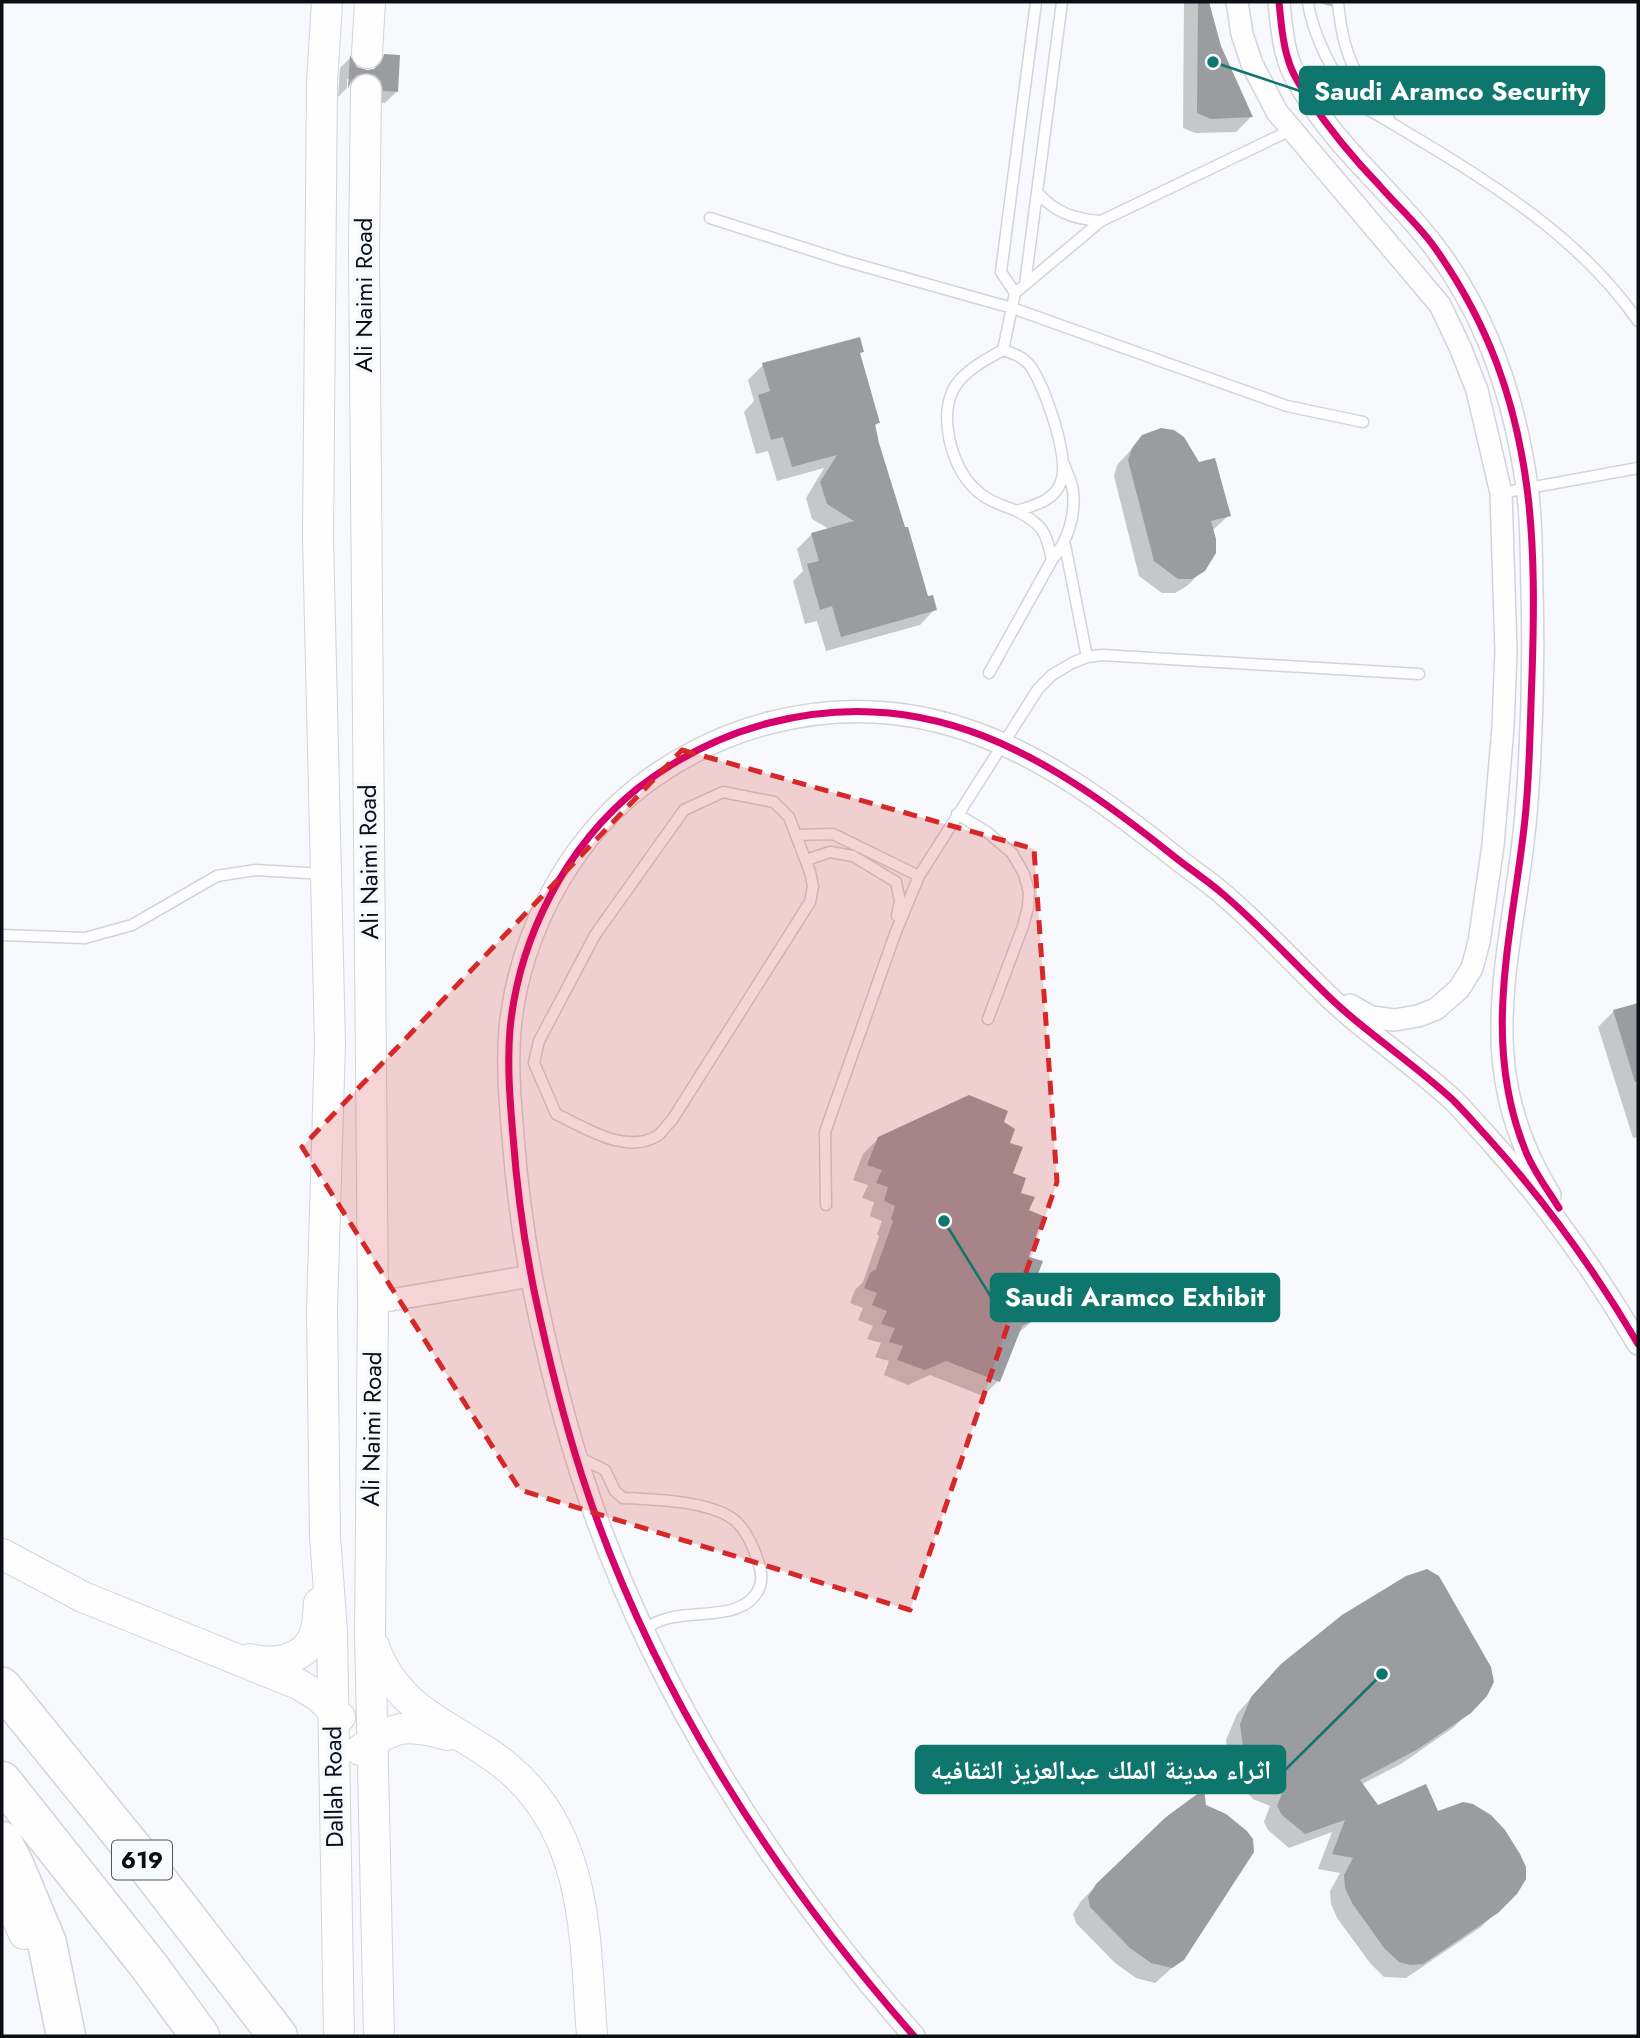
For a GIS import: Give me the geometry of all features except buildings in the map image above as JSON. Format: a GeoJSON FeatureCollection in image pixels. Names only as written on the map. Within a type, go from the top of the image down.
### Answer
{"type":"FeatureCollection","features":[{"type":"Feature","properties":{"kind":"highway","name":"619"},"geometry":{"type":"LineString","coordinates":[[2,1687],[143,1861],[278,2036]]}},
{"type":"Feature","properties":{"kind":"highway","name":"619"},"geometry":{"type":"LineString","coordinates":[[2,1781],[149,1966],[200,2036]]}},
{"type":"Feature","properties":{"kind":"highway"},"geometry":{"type":"LineString","coordinates":[[2,1841],[47,1943],[66,2036]]}},
{"type":"Feature","properties":{"kind":"main road","name":"Ali Naimi Road"},"geometry":{"type":"LineString","coordinates":[[325,1537],[322,1310],[330,1044],[318,524],[322,82],[327,2]]}},
{"type":"Feature","properties":{"kind":"main road"},"geometry":{"type":"LineString","coordinates":[[367,53],[370,2]]}},
{"type":"Feature","properties":{"kind":"main road","name":"Ali Naimi Road"},"geometry":{"type":"LineString","coordinates":[[366,90],[364,252],[373,1303],[370,1634]]}},
{"type":"Feature","properties":{"kind":"main road"},"geometry":{"type":"LineString","coordinates":[[186,1640],[259,1661],[288,1660],[301,1652],[310,1644],[318,1620],[325,1537]]}},
{"type":"Feature","properties":{"kind":"main road","name":"Dallah Road"},"geometry":{"type":"LineString","coordinates":[[325,1537],[332,1632],[339,2036]]}},
{"type":"Feature","properties":{"kind":"main road"},"geometry":{"type":"LineString","coordinates":[[2,1554],[83,1597],[298,1684],[318,1696],[332,1709],[364,1747]]}},
{"type":"Feature","properties":{"kind":"main road"},"geometry":{"type":"LineString","coordinates":[[370,1634],[386,1672],[414,1706],[518,1776],[542,1804],[559,1834],[572,1864],[580,1899],[593,2036]]}},
{"type":"Feature","properties":{"kind":"main road","name":"Dallah Road"},"geometry":{"type":"LineString","coordinates":[[370,1634],[364,1747],[379,2026]]}},
{"type":"Feature","properties":{"kind":"main road"},"geometry":{"type":"LineString","coordinates":[[334,1801],[340,1776],[364,1747],[394,1730],[406,1727],[425,1728],[449,1736],[494,1758]]}},
{"type":"Feature","properties":{"kind":"main road"},"geometry":{"type":"LineString","coordinates":[[2,1887],[31,1950],[59,2036]]}},
{"type":"Feature","properties":{"kind":"street"},"geometry":{"type":"LineString","coordinates":[[1237,2],[1242,34],[1252,64],[1277,112],[1440,305],[1477,390],[1501,493],[1506,651],[1503,727],[1490,867],[1479,942],[1472,968],[1459,989],[1436,1009],[1418,1016],[1394,1020],[1371,1017],[1315,984]]}},
{"type":"Feature","properties":{"kind":"street"},"geometry":{"type":"LineString","coordinates":[[1279,2],[1288,60],[1300,85],[1328,128],[1434,245],[1490,343],[1503,377],[1517,430],[1527,490],[1534,642],[1531,746],[1525,818],[1504,969],[1501,1026],[1506,1083],[1517,1128],[1535,1171],[1569,1225],[1575,1247]]}},
{"type":"Feature","properties":{"kind":"street"},"geometry":{"type":"LineString","coordinates":[[914,2036],[846,1954],[741,1807],[707,1753],[645,1631],[595,1513],[576,1455],[544,1335],[520,1212],[508,1068],[510,1027],[517,984],[530,943],[546,906],[564,871],[594,831],[628,796],[687,755],[752,727],[826,712],[874,712],[925,717],[971,730],[1029,756],[1144,832],[1222,892],[1344,1012],[1453,1100],[1511,1164],[1575,1247],[1611,1298],[1638,1344]]}},
{"type":"Feature","properties":{"kind":"street"},"geometry":{"type":"LineString","coordinates":[[373,1303],[531,1276]]}},
{"type":"Feature","properties":{"kind":"lane"},"geometry":{"type":"LineString","coordinates":[[1015,293],[1001,272],[1036,2]]}},
{"type":"Feature","properties":{"kind":"lane"},"geometry":{"type":"LineString","coordinates":[[1026,284],[1062,2]]}},
{"type":"Feature","properties":{"kind":"lane"},"geometry":{"type":"LineString","coordinates":[[1308,2],[1312,27],[1334,71],[1356,102],[1533,213],[1588,260],[1621,296],[1638,321]]}},
{"type":"Feature","properties":{"kind":"lane"},"geometry":{"type":"LineString","coordinates":[[1338,2],[1341,34],[1351,65],[1392,124]]}},
{"type":"Feature","properties":{"kind":"lane"},"geometry":{"type":"LineString","coordinates":[[1052,560],[1048,541],[1037,522],[990,501],[973,487],[952,453],[947,429],[947,404],[957,384],[979,365],[1003,350],[1015,293],[1101,221],[1291,130]]}},
{"type":"Feature","properties":{"kind":"lane"},"geometry":{"type":"LineString","coordinates":[[1037,192],[1059,212],[1076,219],[1101,221]]}},
{"type":"Feature","properties":{"kind":"lane"},"geometry":{"type":"LineString","coordinates":[[710,218],[845,261],[1012,308],[1287,406],[1363,422]]}},
{"type":"Feature","properties":{"kind":"lane"},"geometry":{"type":"LineString","coordinates":[[1003,350],[1030,364],[1050,411],[1073,492],[1065,545],[1087,657]]}},
{"type":"Feature","properties":{"kind":"lane"},"geometry":{"type":"LineString","coordinates":[[1017,511],[1051,497],[1061,481],[1063,461]]}},
{"type":"Feature","properties":{"kind":"lane"},"geometry":{"type":"LineString","coordinates":[[1501,493],[1638,468]]}},
{"type":"Feature","properties":{"kind":"lane"},"geometry":{"type":"LineString","coordinates":[[989,673],[1052,560],[1065,545]]}},
{"type":"Feature","properties":{"kind":"lane"},"geometry":{"type":"LineString","coordinates":[[826,1205],[825,1132],[895,934],[919,876],[1002,743],[1038,689],[1052,674],[1087,657],[1102,655],[1419,674]]}},
{"type":"Feature","properties":{"kind":"lane"},"geometry":{"type":"LineString","coordinates":[[723,792],[774,802],[789,817],[797,835],[813,886],[810,902],[672,1119],[657,1136],[630,1143],[603,1136],[556,1114],[534,1063],[539,1041],[595,935],[684,810],[723,792]]}},
{"type":"Feature","properties":{"kind":"lane"},"geometry":{"type":"LineString","coordinates":[[957,814],[987,832],[1012,853],[1024,874],[1029,892],[1023,926],[988,1019]]}},
{"type":"Feature","properties":{"kind":"lane"},"geometry":{"type":"LineString","coordinates":[[797,835],[833,834],[919,876]]}},
{"type":"Feature","properties":{"kind":"lane"},"geometry":{"type":"LineString","coordinates":[[806,860],[830,852],[853,856],[896,882],[900,901],[895,934]]}},
{"type":"Feature","properties":{"kind":"lane"},"geometry":{"type":"LineString","coordinates":[[2,935],[85,938],[132,925],[217,876],[256,870],[326,874]]}},
{"type":"Feature","properties":{"kind":"lane"},"geometry":{"type":"LineString","coordinates":[[576,1455],[606,1470],[615,1490],[622,1498],[696,1504],[732,1518],[743,1528],[759,1561],[761,1584],[754,1597],[723,1612],[662,1619],[645,1631]]}},
{"type":"Feature","properties":{"kind":"highlighted area"},"geometry":{"type":"Polygon","coordinates":[[[682,750],[1034,849],[1057,1182],[910,1610],[520,1490],[302,1147],[682,750]]]}},
{"type":"Feature","properties":{"kind":"cycle path"},"geometry":{"type":"LineString","coordinates":[[1279,2],[1284,45],[1297,80],[1342,144],[1422,231],[1454,276],[1484,333],[1507,392],[1515,423],[1530,511],[1533,629],[1527,801],[1508,945],[1502,1028],[1512,1110],[1529,1159],[1559,1208]]}},
{"type":"Feature","properties":{"kind":"cycle path"},"geometry":{"type":"LineString","coordinates":[[914,2036],[861,1974],[811,1909],[720,1773],[679,1701],[642,1628],[610,1553],[582,1476],[562,1409],[524,1236],[510,1096],[510,1029],[515,995],[535,928],[568,865],[612,811],[653,777],[684,757],[717,741],[769,723],[828,713],[883,712],[935,721],[985,737],[1034,759],[1126,819],[1218,890],[1249,917],[1335,1003],[1453,1100],[1550,1212],[1605,1290],[1638,1344]]}},
{"type":"Feature","properties":{"kind":"place","name":"Saudi Aramco Security"},"geometry":{"type":"Point","coordinates":[1213,62]}},
{"type":"Feature","properties":{"kind":"place","name":"Saudi Aramco Exhibit"},"geometry":{"type":"Point","coordinates":[944,1221]}},
{"type":"Feature","properties":{"kind":"place","name":"اثراء مدينة الملك عبدالعزيز الثقافيه"},"geometry":{"type":"Point","coordinates":[1382,1674]}}]}
